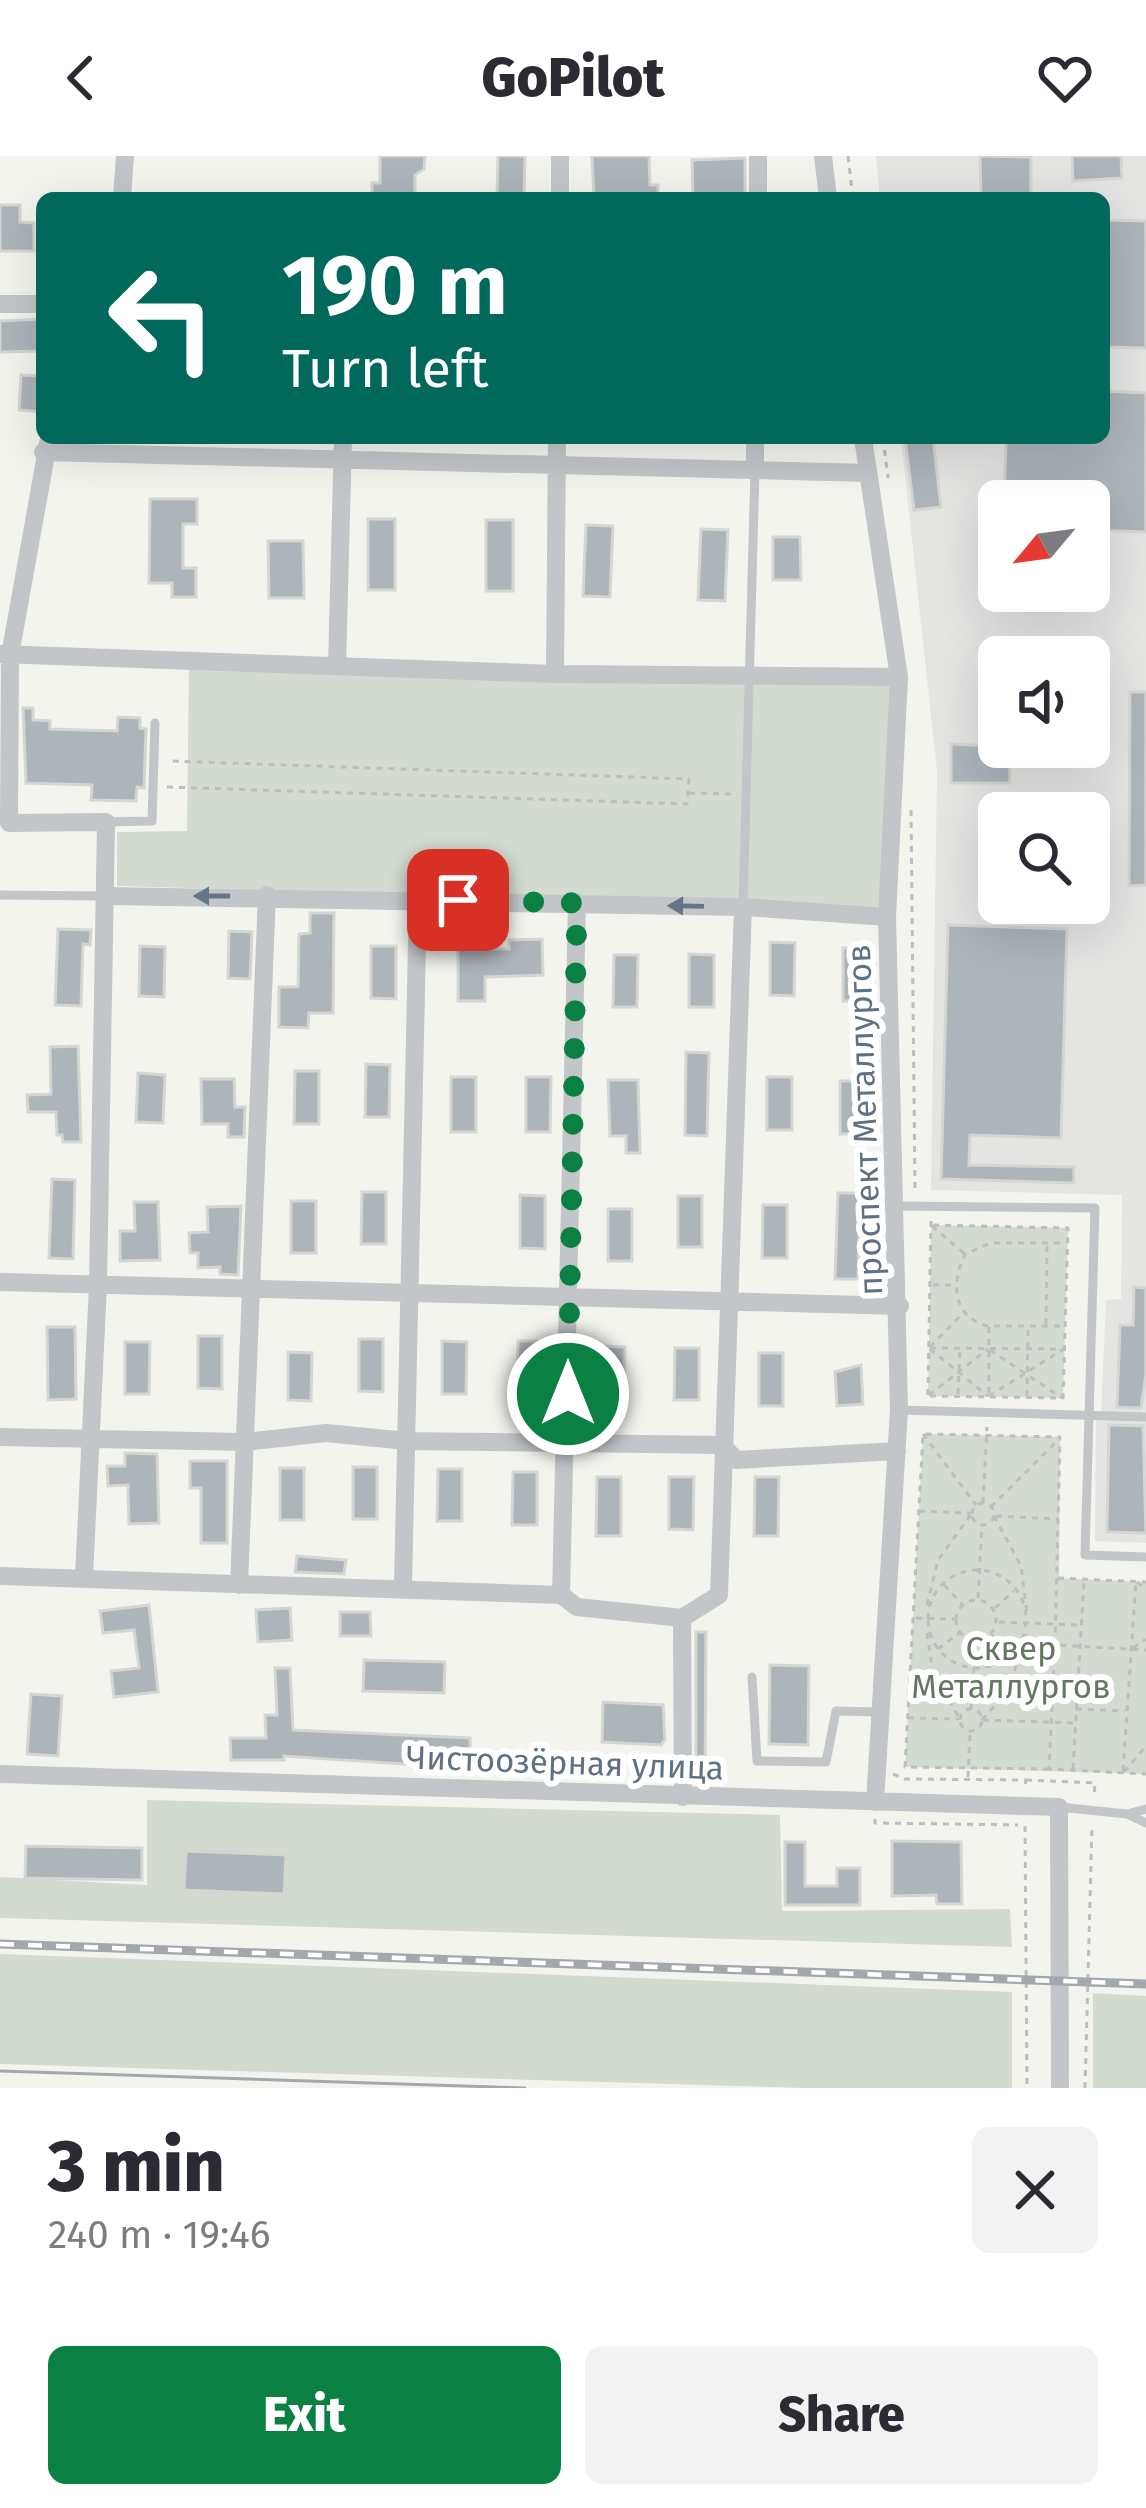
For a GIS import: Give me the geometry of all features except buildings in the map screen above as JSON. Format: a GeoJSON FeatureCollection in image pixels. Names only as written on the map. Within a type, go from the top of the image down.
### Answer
{"type":"FeatureCollection","features":[{"type":"Feature","properties":{"kind":"street"},"geometry":{"type":"LineString","coordinates":[[122,192],[125,156]]}},
{"type":"Feature","properties":{"kind":"street"},"geometry":{"type":"LineString","coordinates":[[560,156],[560,192]]}},
{"type":"Feature","properties":{"kind":"street"},"geometry":{"type":"LineString","coordinates":[[758,156],[758,192]]}},
{"type":"Feature","properties":{"kind":"street"},"geometry":{"type":"LineString","coordinates":[[824,156],[827,192]]}},
{"type":"Feature","properties":{"kind":"street"},"geometry":{"type":"LineString","coordinates":[[0,304],[36,304]]}},
{"type":"Feature","properties":{"kind":"street"},"geometry":{"type":"LineString","coordinates":[[337,666],[343,444]]}},
{"type":"Feature","properties":{"kind":"street"},"geometry":{"type":"LineString","coordinates":[[555,674],[557,444]]}},
{"type":"Feature","properties":{"kind":"street"},"geometry":{"type":"LineString","coordinates":[[755,444],[755,470]]}},
{"type":"Feature","properties":{"kind":"street","name":"проспект Металлургов"},"geometry":{"type":"LineString","coordinates":[[863,444],[899,677],[886,917],[898,1206],[898,1410],[874,1802]]}},
{"type":"Feature","properties":{"kind":"street"},"geometry":{"type":"LineString","coordinates":[[85,1577],[98,1286],[106,822],[4,823],[5,654],[46,445],[342,460],[868,472]]}},
{"type":"Feature","properties":{"kind":"street"},"geometry":{"type":"LineString","coordinates":[[5,654],[555,674],[899,677]]}},
{"type":"Feature","properties":{"kind":"street"},"geometry":{"type":"LineString","coordinates":[[107,896],[577,903],[886,917]]}},
{"type":"Feature","properties":{"kind":"street"},"geometry":{"type":"LineString","coordinates":[[239,1585],[267,896]]}},
{"type":"Feature","properties":{"kind":"street"},"geometry":{"type":"LineString","coordinates":[[403,1586],[418,899]]}},
{"type":"Feature","properties":{"kind":"street"},"geometry":{"type":"LineString","coordinates":[[560,1595],[568,1442],[577,903]]}},
{"type":"Feature","properties":{"kind":"street"},"geometry":{"type":"LineString","coordinates":[[0,1576],[403,1586],[560,1595],[577,1607],[682,1618],[718,1595],[743,908]]}},
{"type":"Feature","properties":{"kind":"street"},"geometry":{"type":"LineString","coordinates":[[0,1282],[900,1306]]}},
{"type":"Feature","properties":{"kind":"street"},"geometry":{"type":"LineString","coordinates":[[0,1438],[245,1442],[326,1433],[406,1441],[722,1444],[736,1460],[897,1451]]}},
{"type":"Feature","properties":{"kind":"street"},"geometry":{"type":"LineString","coordinates":[[682,1618],[683,1797]]}},
{"type":"Feature","properties":{"kind":"street","name":"Чистоозёрная улица"},"geometry":{"type":"LineString","coordinates":[[0,1774],[1059,1807]]}},
{"type":"Feature","properties":{"kind":"street"},"geometry":{"type":"LineString","coordinates":[[1059,1807],[1060,2088]]}},
{"type":"Feature","properties":{"kind":"lane"},"geometry":{"type":"LineString","coordinates":[[743,908],[755,470]]}},
{"type":"Feature","properties":{"kind":"lane"},"geometry":{"type":"LineString","coordinates":[[106,822],[152,821],[155,723]]}},
{"type":"Feature","properties":{"kind":"lane"},"geometry":{"type":"LineString","coordinates":[[0,896],[107,896]]}},
{"type":"Feature","properties":{"kind":"lane"},"geometry":{"type":"LineString","coordinates":[[898,1206],[1095,1208],[1084,1555],[1146,1558]]}},
{"type":"Feature","properties":{"kind":"lane"},"geometry":{"type":"LineString","coordinates":[[898,1410],[1146,1417]]}},
{"type":"Feature","properties":{"kind":"lane"},"geometry":{"type":"LineString","coordinates":[[752,1677],[757,1761],[826,1762],[836,1711],[880,1712]]}},
{"type":"Feature","properties":{"kind":"lane","name":"Чистоозёрная улица"},"geometry":{"type":"LineString","coordinates":[[1059,1807],[1127,1814],[1146,1822]]}},
{"type":"Feature","properties":{"kind":"lane","name":"Чистоозёрная улица"},"geometry":{"type":"LineString","coordinates":[[1127,1814],[1146,1809]]}},
{"type":"Feature","properties":{"kind":"path"},"geometry":{"type":"LineString","coordinates":[[848,156],[852,192]]}},
{"type":"Feature","properties":{"kind":"path"},"geometry":{"type":"LineString","coordinates":[[885,444],[889,484]]}},
{"type":"Feature","properties":{"kind":"path"},"geometry":{"type":"LineString","coordinates":[[153,787],[686,804],[688,779],[154,761]]}},
{"type":"Feature","properties":{"kind":"path"},"geometry":{"type":"LineString","coordinates":[[687,793],[745,794]]}},
{"type":"Feature","properties":{"kind":"path"},"geometry":{"type":"LineString","coordinates":[[911,804],[915,1193],[931,1225],[927,1410]]}},
{"type":"Feature","properties":{"kind":"path"},"geometry":{"type":"LineString","coordinates":[[931,1225],[1068,1228],[1063,1398]]}},
{"type":"Feature","properties":{"kind":"path"},"geometry":{"type":"LineString","coordinates":[[931,1225],[964,1254]]}},
{"type":"Feature","properties":{"kind":"path"},"geometry":{"type":"LineString","coordinates":[[991,1226],[991,1243]]}},
{"type":"Feature","properties":{"kind":"path"},"geometry":{"type":"LineString","coordinates":[[1033,1228],[1033,1243]]}},
{"type":"Feature","properties":{"kind":"path"},"geometry":{"type":"LineString","coordinates":[[964,1254],[991,1243],[1068,1243]]}},
{"type":"Feature","properties":{"kind":"path"},"geometry":{"type":"LineString","coordinates":[[1046,1326],[1047,1243]]}},
{"type":"Feature","properties":{"kind":"path"},"geometry":{"type":"LineString","coordinates":[[964,1254],[955,1285],[963,1312],[989,1326],[1065,1326]]}},
{"type":"Feature","properties":{"kind":"path"},"geometry":{"type":"LineString","coordinates":[[930,1285],[955,1285]]}},
{"type":"Feature","properties":{"kind":"path"},"geometry":{"type":"LineString","coordinates":[[928,1348],[963,1312]]}},
{"type":"Feature","properties":{"kind":"path"},"geometry":{"type":"LineString","coordinates":[[988,1397],[989,1326]]}},
{"type":"Feature","properties":{"kind":"path"},"geometry":{"type":"LineString","coordinates":[[1027,1397],[1028,1326]]}},
{"type":"Feature","properties":{"kind":"path"},"geometry":{"type":"LineString","coordinates":[[928,1348],[1064,1349]]}},
{"type":"Feature","properties":{"kind":"path"},"geometry":{"type":"LineString","coordinates":[[928,1348],[988,1397]]}},
{"type":"Feature","properties":{"kind":"path"},"geometry":{"type":"LineString","coordinates":[[958,1396],[960,1348]]}},
{"type":"Feature","properties":{"kind":"path"},"geometry":{"type":"LineString","coordinates":[[928,1396],[988,1349]]}},
{"type":"Feature","properties":{"kind":"path"},"geometry":{"type":"LineString","coordinates":[[988,1349],[1063,1398]]}},
{"type":"Feature","properties":{"kind":"path"},"geometry":{"type":"LineString","coordinates":[[988,1397],[1064,1349]]}},
{"type":"Feature","properties":{"kind":"path"},"geometry":{"type":"LineString","coordinates":[[928,1396],[1063,1398]]}},
{"type":"Feature","properties":{"kind":"path"},"geometry":{"type":"LineString","coordinates":[[922,1434],[1060,1437]]}},
{"type":"Feature","properties":{"kind":"path"},"geometry":{"type":"LineString","coordinates":[[922,1434],[976,1505]]}},
{"type":"Feature","properties":{"kind":"path"},"geometry":{"type":"LineString","coordinates":[[922,1434],[904,1767],[1146,1774]]}},
{"type":"Feature","properties":{"kind":"path"},"geometry":{"type":"LineString","coordinates":[[983,1503],[986,1436]]}},
{"type":"Feature","properties":{"kind":"path"},"geometry":{"type":"LineString","coordinates":[[992,1507],[1060,1437]]}},
{"type":"Feature","properties":{"kind":"path"},"geometry":{"type":"LineString","coordinates":[[1049,1769],[1060,1437]]}},
{"type":"Feature","properties":{"kind":"path"},"geometry":{"type":"LineString","coordinates":[[976,1505],[992,1507]]}},
{"type":"Feature","properties":{"kind":"path"},"geometry":{"type":"LineString","coordinates":[[968,1779],[970,1731],[933,1673],[926,1618],[938,1560],[976,1505]]}},
{"type":"Feature","properties":{"kind":"path"},"geometry":{"type":"LineString","coordinates":[[970,1731],[998,1707],[1018,1673],[1027,1623],[1021,1566],[992,1507]]}},
{"type":"Feature","properties":{"kind":"path"},"geometry":{"type":"LineString","coordinates":[[918,1510],[972,1514],[982,1526],[977,1600]]}},
{"type":"Feature","properties":{"kind":"path"},"geometry":{"type":"LineString","coordinates":[[982,1526],[994,1516],[1059,1519]]}},
{"type":"Feature","properties":{"kind":"path"},"geometry":{"type":"LineString","coordinates":[[980,1570],[1008,1580],[1027,1623],[1010,1655],[974,1667],[950,1661],[938,1649],[926,1618],[943,1584],[963,1572],[980,1570]]}},
{"type":"Feature","properties":{"kind":"path"},"geometry":{"type":"LineString","coordinates":[[1058,1578],[1146,1582]]}},
{"type":"Feature","properties":{"kind":"path"},"geometry":{"type":"LineString","coordinates":[[1073,1771],[1084,1580]]}},
{"type":"Feature","properties":{"kind":"path"},"geometry":{"type":"LineString","coordinates":[[1136,1581],[1146,1589]]}},
{"type":"Feature","properties":{"kind":"path"},"geometry":{"type":"LineString","coordinates":[[1123,1773],[1136,1581]]}},
{"type":"Feature","properties":{"kind":"path"},"geometry":{"type":"LineString","coordinates":[[943,1584],[963,1605]]}},
{"type":"Feature","properties":{"kind":"path"},"geometry":{"type":"LineString","coordinates":[[993,1609],[1016,1590]]}},
{"type":"Feature","properties":{"kind":"path"},"geometry":{"type":"LineString","coordinates":[[977,1600],[993,1609],[997,1622],[991,1634],[976,1640],[960,1632],[956,1619],[963,1605],[977,1600]]}},
{"type":"Feature","properties":{"kind":"path"},"geometry":{"type":"LineString","coordinates":[[913,1617],[956,1619]]}},
{"type":"Feature","properties":{"kind":"path"},"geometry":{"type":"LineString","coordinates":[[997,1622],[1081,1625]]}},
{"type":"Feature","properties":{"kind":"path"},"geometry":{"type":"LineString","coordinates":[[938,1649],[960,1632]]}},
{"type":"Feature","properties":{"kind":"path"},"geometry":{"type":"LineString","coordinates":[[991,1634],[1010,1655]]}},
{"type":"Feature","properties":{"kind":"path"},"geometry":{"type":"LineString","coordinates":[[1131,1649],[1146,1639]]}},
{"type":"Feature","properties":{"kind":"path"},"geometry":{"type":"LineString","coordinates":[[907,1718],[960,1719],[970,1709],[976,1640]]}},
{"type":"Feature","properties":{"kind":"path"},"geometry":{"type":"LineString","coordinates":[[1055,1645],[1146,1650]]}},
{"type":"Feature","properties":{"kind":"path"},"geometry":{"type":"LineString","coordinates":[[1053,1692],[1077,1692]]}},
{"type":"Feature","properties":{"kind":"path"},"geometry":{"type":"LineString","coordinates":[[970,1709],[982,1720],[1076,1724]]}},
{"type":"Feature","properties":{"kind":"path"},"geometry":{"type":"LineString","coordinates":[[1076,1709],[1127,1711]]}},
{"type":"Feature","properties":{"kind":"path"},"geometry":{"type":"LineString","coordinates":[[1123,1773],[1146,1746]]}},
{"type":"Feature","properties":{"kind":"path"},"geometry":{"type":"LineString","coordinates":[[877,1767],[905,1779],[1095,1783],[1086,1936],[1085,2088]]}},
{"type":"Feature","properties":{"kind":"path"},"geometry":{"type":"LineString","coordinates":[[1024,1806],[1026,1780]]}},
{"type":"Feature","properties":{"kind":"path"},"geometry":{"type":"LineString","coordinates":[[874,1802],[875,1823],[1025,1825],[1027,2088]]}},
{"type":"Feature","properties":{"kind":"shaded area"},"geometry":{"type":"Polygon","coordinates":[[[876,156],[1146,156],[1146,1543],[1095,1541],[1096,1414],[1101,1414],[1106,1300],[1121,1299],[1122,1195],[931,1190],[937,772],[902,444],[1110,444],[1110,192],[879,192],[876,156]]]}},
{"type":"Feature","properties":{"kind":"green space"},"geometry":{"type":"Polygon","coordinates":[[[189,662],[894,675],[887,908],[117,886],[117,832],[187,831],[189,662]]]}},
{"type":"Feature","properties":{"kind":"green space"},"geometry":{"type":"Polygon","coordinates":[[[931,1225],[1068,1228],[1063,1398],[928,1396],[931,1225]]]}},
{"type":"Feature","properties":{"kind":"green space","name":"Сквер Металлургов"},"geometry":{"type":"Polygon","coordinates":[[[923,1434],[1060,1437],[1059,1578],[1146,1582],[1146,1774],[905,1767],[923,1434]]]}},
{"type":"Feature","properties":{"kind":"green space"},"geometry":{"type":"Polygon","coordinates":[[[147,1800],[780,1815],[782,1911],[1010,1909],[1012,1947],[0,1918],[0,1877],[147,1885],[147,1800]]]}},
{"type":"Feature","properties":{"kind":"green space"},"geometry":{"type":"Polygon","coordinates":[[[0,1954],[1012,1992],[1012,2088],[803,2088],[0,2064],[0,1954]]]}},
{"type":"Feature","properties":{"kind":"green space"},"geometry":{"type":"Polygon","coordinates":[[[1093,1993],[1146,1996],[1146,2088],[1093,2088],[1093,1993]]]}},
{"type":"Feature","properties":{"kind":"tram line"},"geometry":{"type":"LineString","coordinates":[[0,2071],[525,2088]]}},
{"type":"Feature","properties":{"kind":"railway"},"geometry":{"type":"LineString","coordinates":[[0,1944],[1146,1984]]}},
{"type":"Feature","properties":{"kind":"route"},"geometry":{"type":"LineString","coordinates":[[458,900],[577,903],[568,1394]]}}]}
